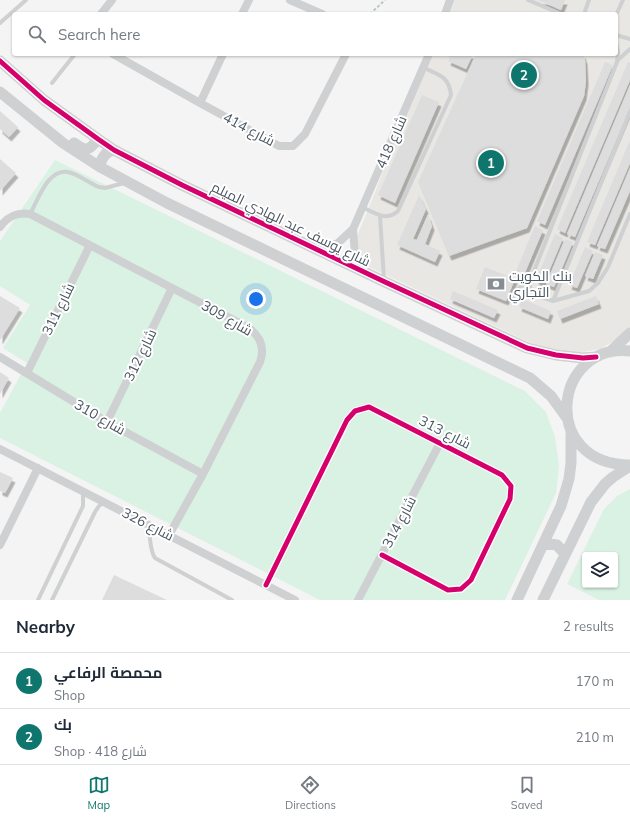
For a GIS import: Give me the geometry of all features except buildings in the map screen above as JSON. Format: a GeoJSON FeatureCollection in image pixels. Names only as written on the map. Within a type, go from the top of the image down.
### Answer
{"type":"FeatureCollection","features":[{"type":"Feature","properties":{"kind":"street"},"geometry":{"type":"LineString","coordinates":[[103,12],[112,0]]}},
{"type":"Feature","properties":{"kind":"street"},"geometry":{"type":"LineString","coordinates":[[243,12],[249,0]]}},
{"type":"Feature","properties":{"kind":"street"},"geometry":{"type":"LineString","coordinates":[[290,0],[317,12]]}},
{"type":"Feature","properties":{"kind":"street"},"geometry":{"type":"LineString","coordinates":[[446,12],[450,0]]}},
{"type":"Feature","properties":{"kind":"street","name":"شارع 414"},"geometry":{"type":"LineString","coordinates":[[117,56],[279,146],[293,146],[305,134],[345,56]]}},
{"type":"Feature","properties":{"kind":"street"},"geometry":{"type":"LineString","coordinates":[[200,103],[222,56]]}},
{"type":"Feature","properties":{"kind":"street","name":"شارع 418"},"geometry":{"type":"LineString","coordinates":[[360,270],[354,255],[353,229],[428,56]]}},
{"type":"Feature","properties":{"kind":"street","name":"شارع يوسف عبد الهادي الميلم"},"geometry":{"type":"LineString","coordinates":[[0,61],[44,100],[114,150],[182,185],[527,348],[562,356],[596,357]]}},
{"type":"Feature","properties":{"kind":"street"},"geometry":{"type":"LineString","coordinates":[[0,92],[17,102],[84,150],[90,148],[98,139]]}},
{"type":"Feature","properties":{"kind":"street"},"geometry":{"type":"LineString","coordinates":[[0,92],[63,143],[100,167],[167,203],[518,372],[541,386],[560,406],[567,418]]}},
{"type":"Feature","properties":{"kind":"street"},"geometry":{"type":"LineString","coordinates":[[100,167],[104,155],[107,152],[114,150]]}},
{"type":"Feature","properties":{"kind":"street"},"geometry":{"type":"LineString","coordinates":[[0,227],[11,216],[20,213],[30,214]]}},
{"type":"Feature","properties":{"kind":"street","name":"شارع 309"},"geometry":{"type":"LineString","coordinates":[[30,214],[249,328],[259,337],[263,349],[260,362],[203,474],[169,535]]}},
{"type":"Feature","properties":{"kind":"street","name":"شارع 418"},"geometry":{"type":"LineString","coordinates":[[319,251],[338,243],[353,229]]}},
{"type":"Feature","properties":{"kind":"street","name":"شارع 311"},"geometry":{"type":"LineString","coordinates":[[27,373],[90,245]]}},
{"type":"Feature","properties":{"kind":"street","name":"شارع 312"},"geometry":{"type":"LineString","coordinates":[[107,422],[172,288]]}},
{"type":"Feature","properties":{"kind":"street"},"geometry":{"type":"LineString","coordinates":[[610,352],[630,333]]}},
{"type":"Feature","properties":{"kind":"street"},"geometry":{"type":"LineString","coordinates":[[517,600],[561,506],[569,479],[572,455],[571,432],[567,418],[566,403],[569,389],[576,376],[585,365],[596,357],[610,352],[623,350],[630,351]]}},
{"type":"Feature","properties":{"kind":"street","name":"شارع 310"},"geometry":{"type":"LineString","coordinates":[[0,356],[107,422],[203,474]]}},
{"type":"Feature","properties":{"kind":"street","name":"شارع 313"},"geometry":{"type":"LineString","coordinates":[[266,585],[347,420],[355,411],[369,407],[502,475],[511,486],[510,500],[471,580],[461,589],[448,590],[382,555]]}},
{"type":"Feature","properties":{"kind":"street"},"geometry":{"type":"LineString","coordinates":[[571,432],[579,444],[589,454],[602,461],[616,465],[630,466]]}},
{"type":"Feature","properties":{"kind":"street","name":"شارع 314"},"geometry":{"type":"LineString","coordinates":[[358,600],[440,443]]}},
{"type":"Feature","properties":{"kind":"street","name":"شارع 326"},"geometry":{"type":"LineString","coordinates":[[0,449],[295,600]]}},
{"type":"Feature","properties":{"kind":"street"},"geometry":{"type":"LineString","coordinates":[[543,600],[597,492],[613,477],[630,466]]}},
{"type":"Feature","properties":{"kind":"street"},"geometry":{"type":"LineString","coordinates":[[0,545],[38,468]]}},
{"type":"Feature","properties":{"kind":"street"},"geometry":{"type":"LineString","coordinates":[[544,543],[557,545],[565,554]]}},
{"type":"Feature","properties":{"kind":"lane"},"geometry":{"type":"LineString","coordinates":[[12,12],[26,0]]}},
{"type":"Feature","properties":{"kind":"lane"},"geometry":{"type":"LineString","coordinates":[[528,0],[555,12]]}},
{"type":"Feature","properties":{"kind":"lane"},"geometry":{"type":"LineString","coordinates":[[585,12],[589,0]]}},
{"type":"Feature","properties":{"kind":"lane"},"geometry":{"type":"LineString","coordinates":[[617,12],[622,0]]}},
{"type":"Feature","properties":{"kind":"lane"},"geometry":{"type":"LineString","coordinates":[[0,23],[12,12]]}},
{"type":"Feature","properties":{"kind":"lane"},"geometry":{"type":"LineString","coordinates":[[618,36],[630,40]]}},
{"type":"Feature","properties":{"kind":"lane"},"geometry":{"type":"LineString","coordinates":[[617,62],[624,53],[630,49]]}},
{"type":"Feature","properties":{"kind":"lane"},"geometry":{"type":"LineString","coordinates":[[52,83],[73,56]]}},
{"type":"Feature","properties":{"kind":"lane"},"geometry":{"type":"LineString","coordinates":[[618,56],[617,62],[530,281],[530,288],[540,296],[553,301],[589,291],[598,284],[608,267],[630,214]]}},
{"type":"Feature","properties":{"kind":"lane"},"geometry":{"type":"LineString","coordinates":[[362,207],[380,216],[392,216],[398,211],[451,95],[449,83],[444,77],[424,68]]}},
{"type":"Feature","properties":{"kind":"lane"},"geometry":{"type":"LineString","coordinates":[[553,301],[630,112]]}},
{"type":"Feature","properties":{"kind":"lane"},"geometry":{"type":"LineString","coordinates":[[30,214],[49,179],[54,174],[68,172],[99,188],[128,182]]}},
{"type":"Feature","properties":{"kind":"lane"},"geometry":{"type":"LineString","coordinates":[[380,216],[385,282]]}},
{"type":"Feature","properties":{"kind":"lane"},"geometry":{"type":"LineString","coordinates":[[512,300],[516,290],[520,286],[530,281]]}},
{"type":"Feature","properties":{"kind":"lane"},"geometry":{"type":"LineString","coordinates":[[38,600],[83,506],[83,491]]}},
{"type":"Feature","properties":{"kind":"lane"},"geometry":{"type":"LineString","coordinates":[[52,600],[95,512],[104,502]]}},
{"type":"Feature","properties":{"kind":"lane"},"geometry":{"type":"LineString","coordinates":[[147,524],[150,534],[151,549],[155,558],[232,600]]}},
{"type":"Feature","properties":{"kind":"path"},"geometry":{"type":"LineString","coordinates":[[372,12],[385,0]]}},
{"type":"Feature","properties":{"kind":"shaded area"},"geometry":{"type":"Polygon","coordinates":[[[451,0],[630,0],[630,328],[623,336],[600,349],[576,353],[556,351],[537,346],[369,267],[362,262],[358,255],[357,236],[428,56],[618,56],[618,12],[446,12],[451,0]]]}},
{"type":"Feature","properties":{"kind":"green space"},"geometry":{"type":"Polygon","coordinates":[[[55,160],[525,391],[546,412],[555,437],[559,466],[556,493],[505,600],[320,600],[0,438],[0,413],[27,363],[3,348],[30,305],[0,286],[0,241],[55,160]]]}},
{"type":"Feature","properties":{"kind":"green space"},"geometry":{"type":"Polygon","coordinates":[[[630,489],[630,600],[599,600],[567,584],[582,554],[582,588],[618,588],[618,552],[583,552],[604,509],[617,496],[630,489]]]}},
{"type":"Feature","properties":{"kind":"cycle path"},"geometry":{"type":"LineString","coordinates":[[0,61],[44,100],[114,150],[182,185],[527,348],[556,355],[583,358],[596,357]]}},
{"type":"Feature","properties":{"kind":"cycle path"},"geometry":{"type":"LineString","coordinates":[[266,585],[347,420],[355,411],[369,407],[502,475],[511,486],[510,499],[471,580],[461,589],[448,590],[382,555]]}},
{"type":"Feature","properties":{"kind":"place","name":"بك"},"geometry":{"type":"Point","coordinates":[524,75]}},
{"type":"Feature","properties":{"kind":"place","name":"محمصة الرفاعي"},"geometry":{"type":"Point","coordinates":[491,163]}},
{"type":"Feature","properties":{"kind":"place","name":"بنك الكويت التجاري"},"geometry":{"type":"Point","coordinates":[496,284]}}]}
